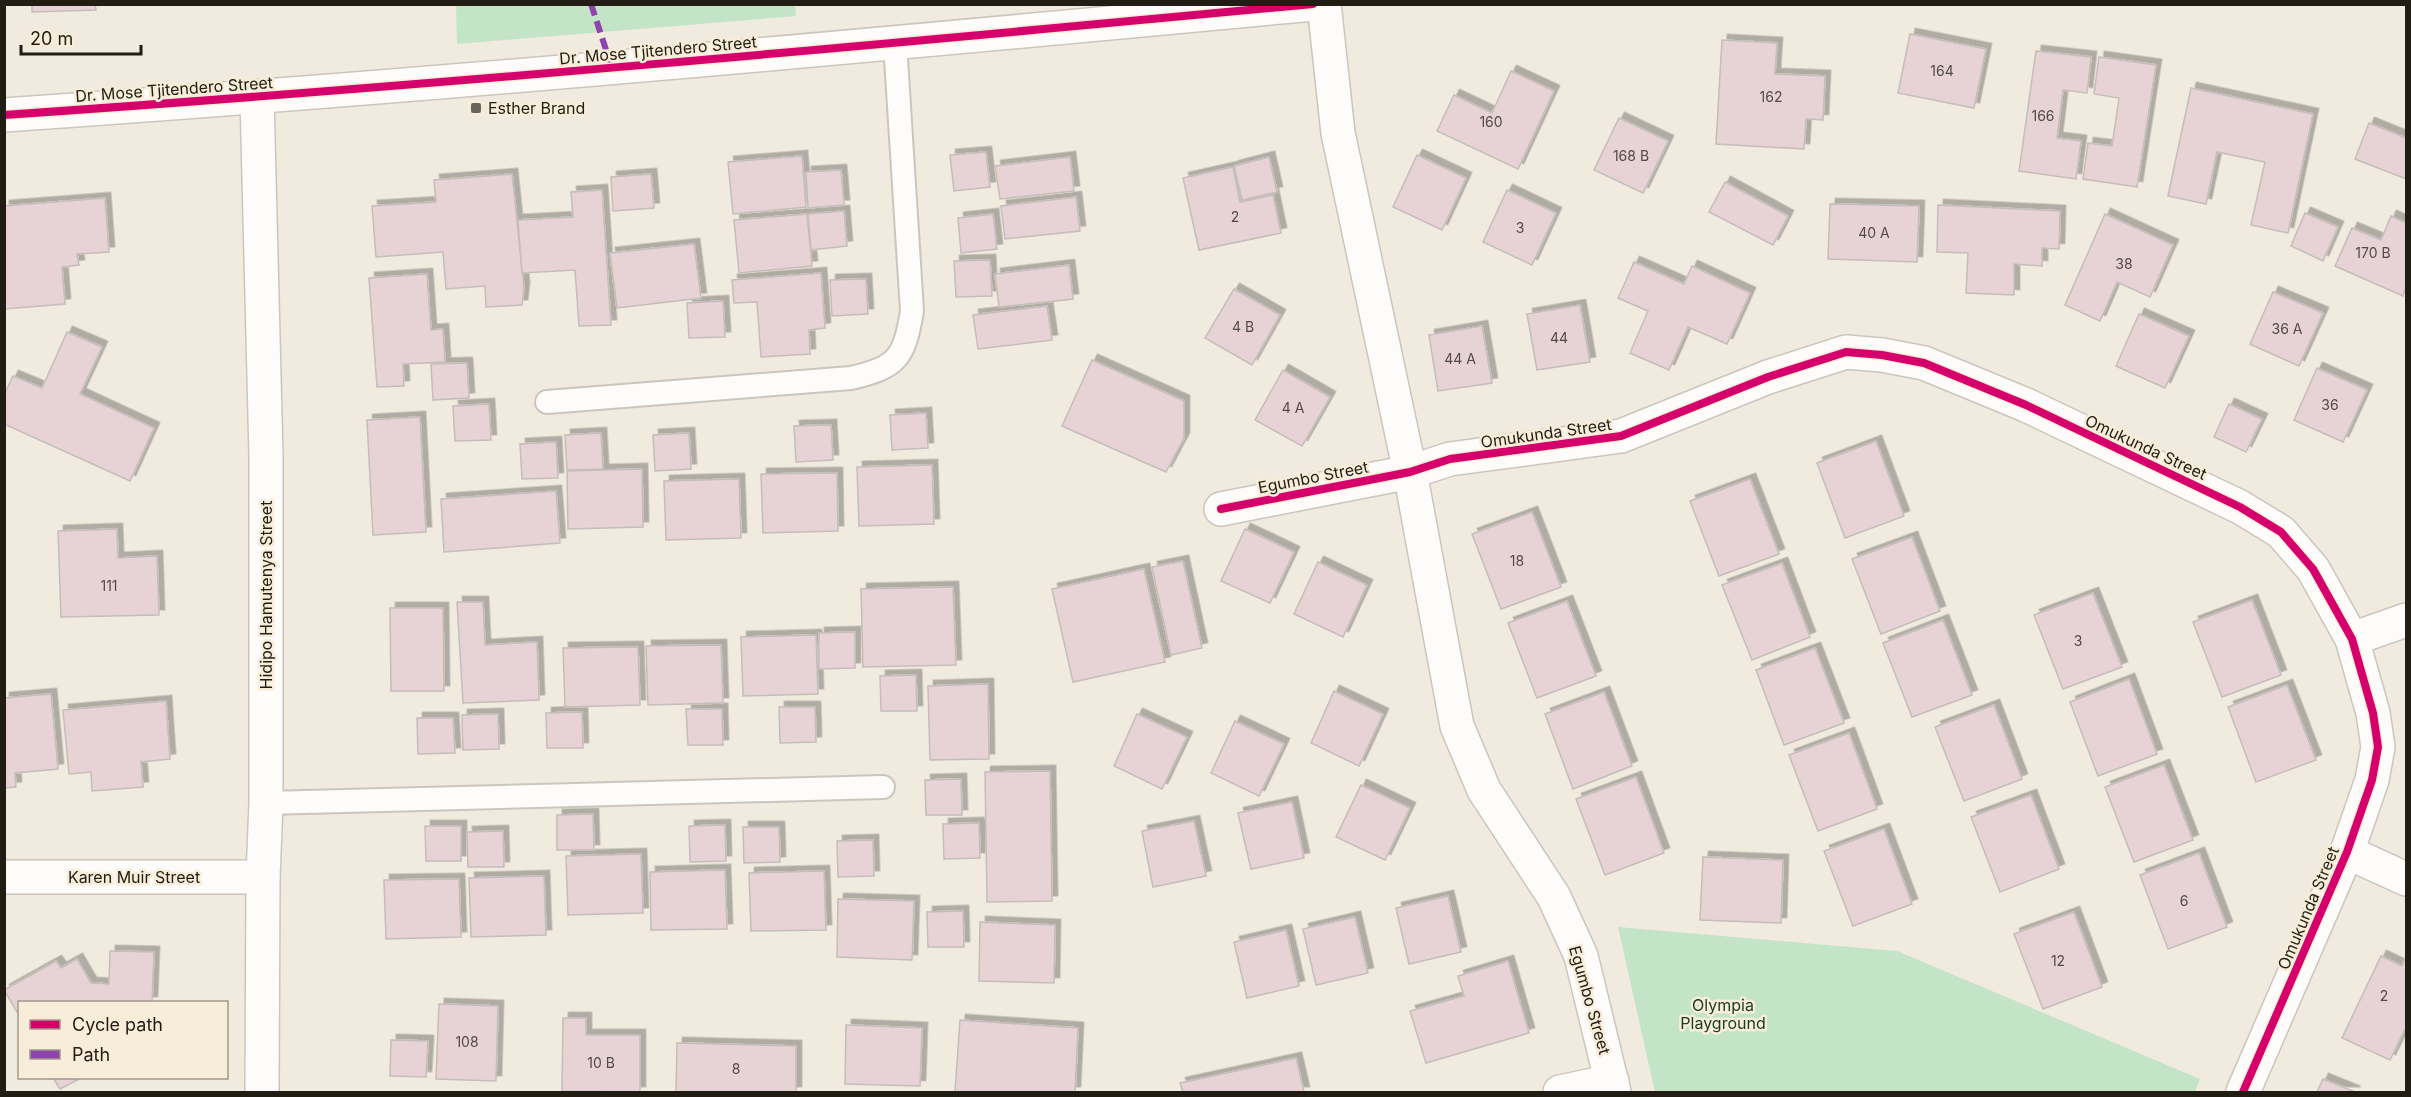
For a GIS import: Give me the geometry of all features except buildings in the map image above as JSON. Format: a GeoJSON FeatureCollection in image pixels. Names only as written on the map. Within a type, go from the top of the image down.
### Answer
{"type":"FeatureCollection","features":[{"type":"Feature","properties":{"kind":"street","name":"Dr. Mose Tjitendero Street"},"geometry":{"type":"LineString","coordinates":[[4,115],[257,98],[1313,4]]}},
{"type":"Feature","properties":{"kind":"street","name":"Egumbo Street"},"geometry":{"type":"LineString","coordinates":[[1324,4],[1338,133],[1410,472],[1457,726],[1484,790],[1554,897],[1581,956],[1613,1087]]}},
{"type":"Feature","properties":{"kind":"street","name":"Hidipo Hamutenya Street"},"geometry":{"type":"LineString","coordinates":[[257,98],[266,456],[266,803],[263,877],[262,1092]]}},
{"type":"Feature","properties":{"kind":"street","name":"Omukunda Street"},"geometry":{"type":"LineString","coordinates":[[1410,472],[1450,459],[1621,436],[1768,377],[1846,352],[1882,354],[1924,363],[2026,405],[2240,507],[2281,532],[2313,569],[2352,639],[2373,713],[2378,747],[2373,780],[2347,852],[2243,1092]]}},
{"type":"Feature","properties":{"kind":"street","name":"Egumbo Street"},"geometry":{"type":"LineString","coordinates":[[1221,509],[1410,472]]}},
{"type":"Feature","properties":{"kind":"street"},"geometry":{"type":"LineString","coordinates":[[2352,639],[2406,620]]}},
{"type":"Feature","properties":{"kind":"street"},"geometry":{"type":"LineString","coordinates":[[2347,852],[2406,879]]}},
{"type":"Feature","properties":{"kind":"street","name":"Karen Muir Street"},"geometry":{"type":"LineString","coordinates":[[4,878],[263,877]]}},
{"type":"Feature","properties":{"kind":"street"},"geometry":{"type":"LineString","coordinates":[[1560,1092],[1613,1087]]}},
{"type":"Feature","properties":{"kind":"lane"},"geometry":{"type":"LineString","coordinates":[[547,402],[851,378],[888,367],[907,339],[912,311],[895,43]]}},
{"type":"Feature","properties":{"kind":"lane"},"geometry":{"type":"LineString","coordinates":[[266,803],[883,787]]}},
{"type":"Feature","properties":{"kind":"green space"},"geometry":{"type":"Polygon","coordinates":[[[795,4],[796,16],[457,44],[456,5],[795,4]]]}},
{"type":"Feature","properties":{"kind":"green space","name":"Olympia Playground"},"geometry":{"type":"Polygon","coordinates":[[[1618,927],[1897,951],[2200,1079],[2195,1092],[1655,1092],[1618,927]]]}},
{"type":"Feature","properties":{"kind":"marked path"},"geometry":{"type":"LineString","coordinates":[[591,4],[612,68]]}},
{"type":"Feature","properties":{"kind":"cycle path"},"geometry":{"type":"LineString","coordinates":[[4,115],[495,78],[1313,4]]}},
{"type":"Feature","properties":{"kind":"cycle path"},"geometry":{"type":"LineString","coordinates":[[1221,509],[1410,472],[1450,459],[1621,436],[1768,377],[1846,352],[1882,355],[1924,363],[2026,405],[2240,507],[2281,532],[2313,569],[2352,639],[2373,713],[2378,747],[2372,780],[2347,852],[2243,1092]]}},
{"type":"Feature","properties":{"kind":"place","name":"Esther Brand"},"geometry":{"type":"Point","coordinates":[476,108]}}]}
